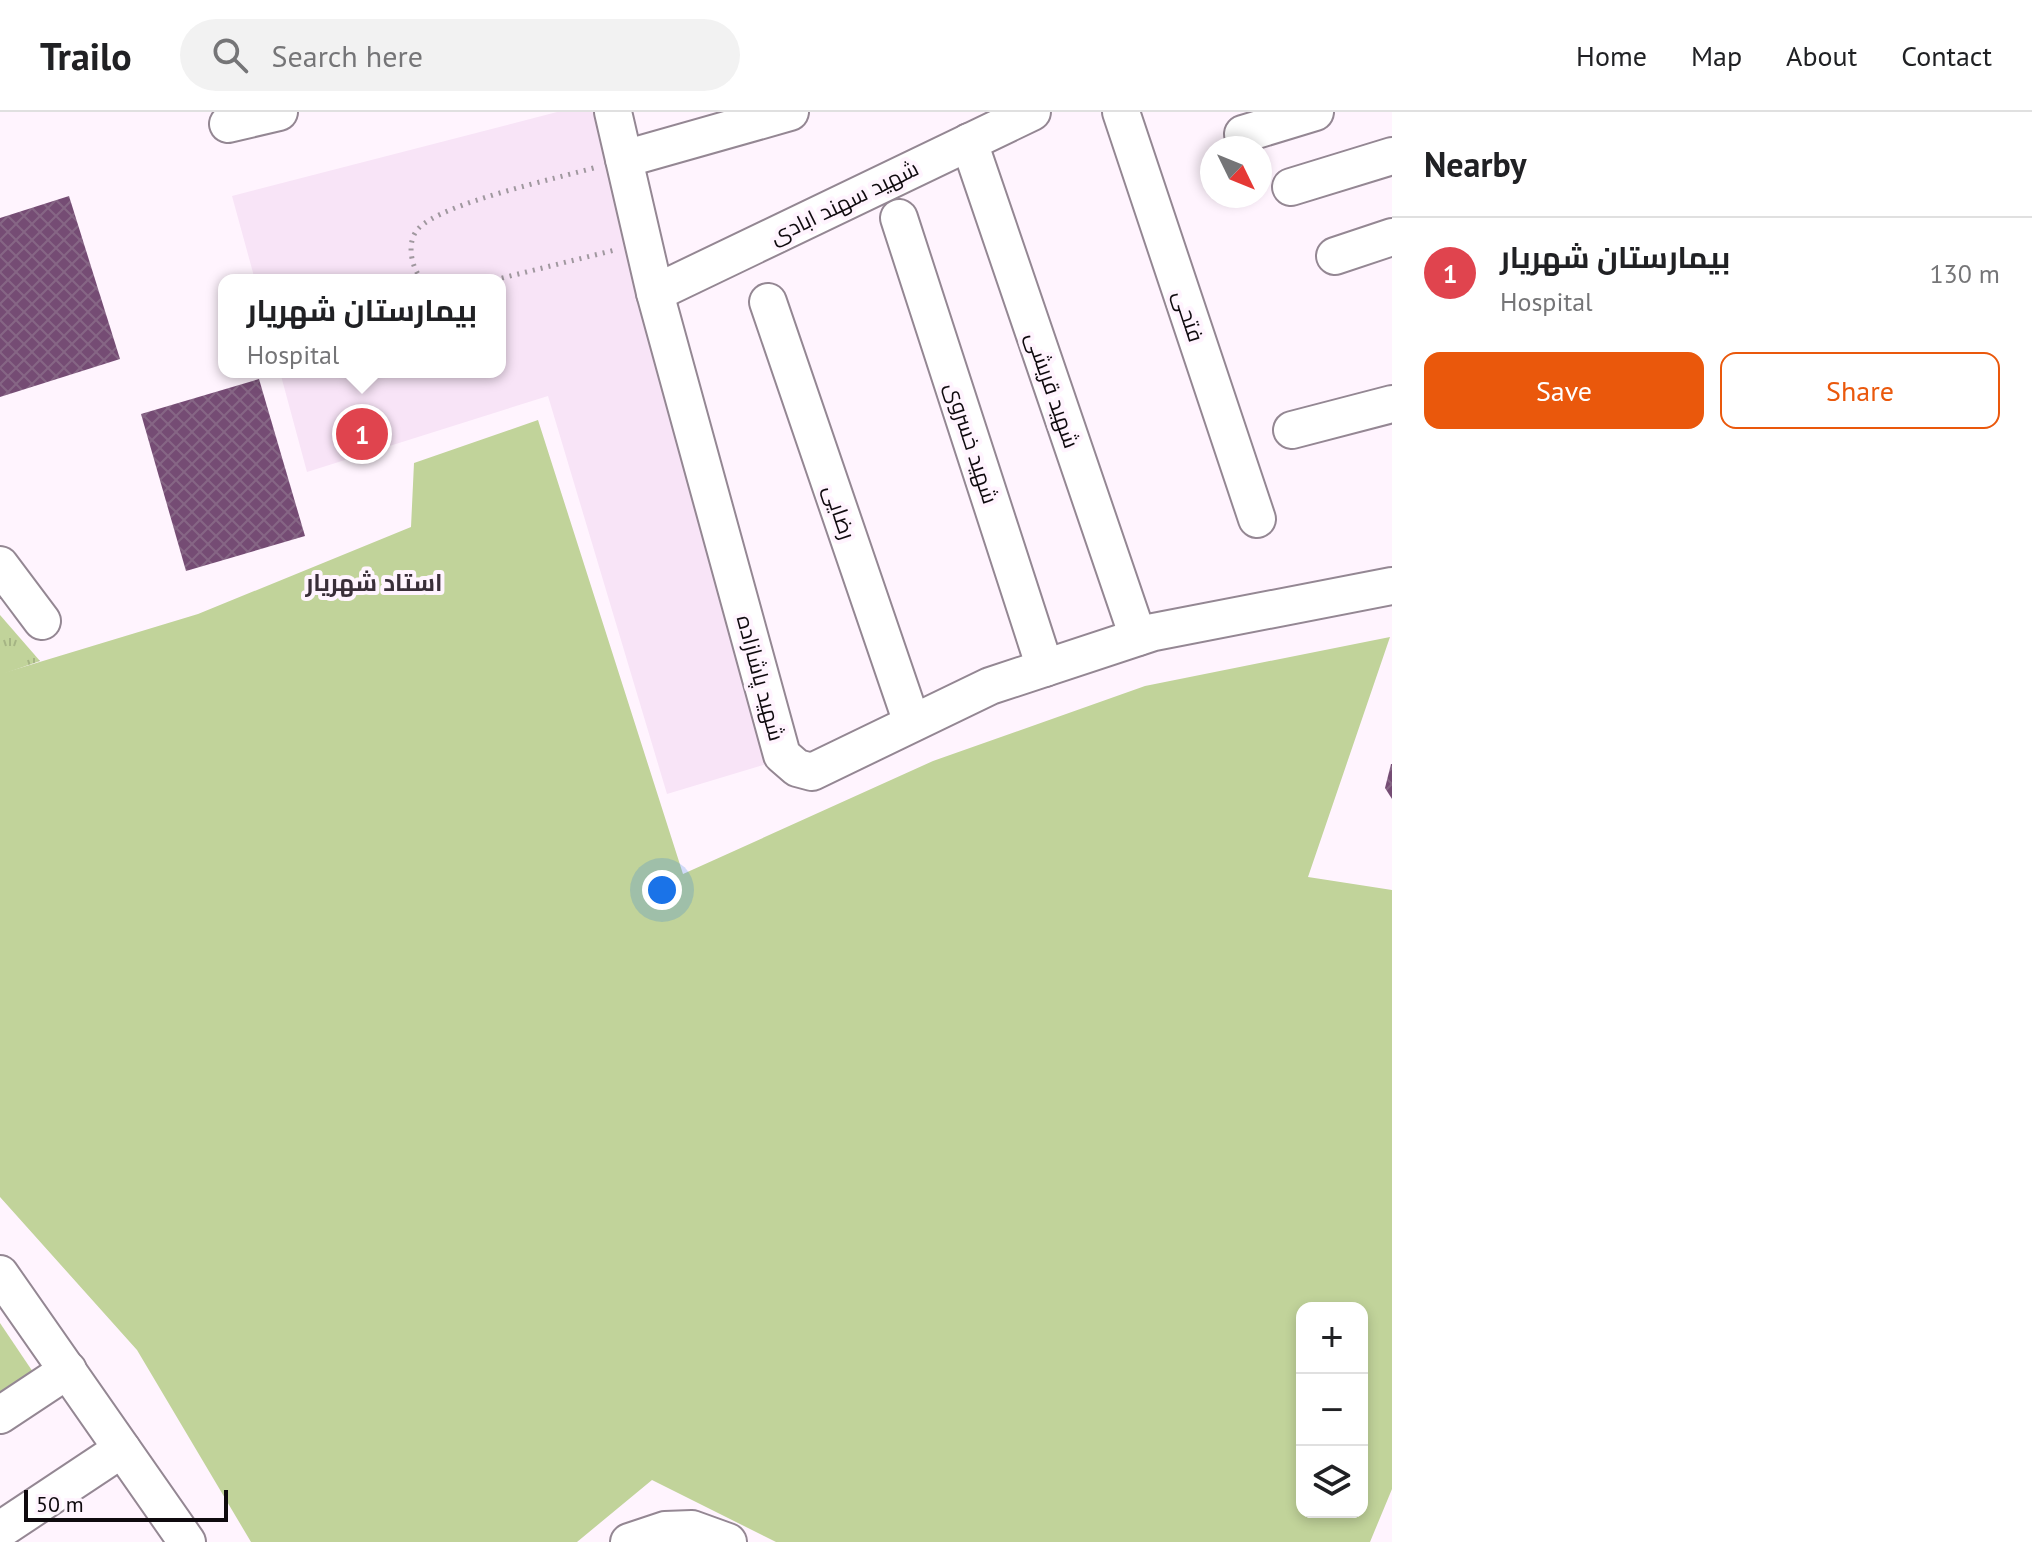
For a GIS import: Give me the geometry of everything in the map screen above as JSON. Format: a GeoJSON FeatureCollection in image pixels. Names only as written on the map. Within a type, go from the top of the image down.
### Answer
{"type":"FeatureCollection","features":[{"type":"Feature","properties":{"kind":"street"},"geometry":{"type":"LineString","coordinates":[[228,124],[279,112]]}},
{"type":"Feature","properties":{"kind":"street","name":"شهید پاشازاده"},"geometry":{"type":"LineString","coordinates":[[613,112],[655,293],[782,755],[797,768],[812,772],[990,686],[1138,637],[1392,586]]}},
{"type":"Feature","properties":{"kind":"street"},"geometry":{"type":"LineString","coordinates":[[624,159],[790,112]]}},
{"type":"Feature","properties":{"kind":"street","name":"شهید سهند ابادی"},"geometry":{"type":"LineString","coordinates":[[655,293],[1032,112]]}},
{"type":"Feature","properties":{"kind":"street","name":"فتحی"},"geometry":{"type":"LineString","coordinates":[[1121,112],[1257,519]]}},
{"type":"Feature","properties":{"kind":"street"},"geometry":{"type":"LineString","coordinates":[[1243,134],[1315,112]]}},
{"type":"Feature","properties":{"kind":"street","name":"شهید قریشی"},"geometry":{"type":"LineString","coordinates":[[969,142],[1138,637]]}},
{"type":"Feature","properties":{"kind":"street"},"geometry":{"type":"LineString","coordinates":[[1291,187],[1392,156]]}},
{"type":"Feature","properties":{"kind":"street","name":"شهید خسروی"},"geometry":{"type":"LineString","coordinates":[[899,218],[1045,668]]}},
{"type":"Feature","properties":{"kind":"street"},"geometry":{"type":"LineString","coordinates":[[1335,256],[1392,237]]}},
{"type":"Feature","properties":{"kind":"street","name":"رضایی"},"geometry":{"type":"LineString","coordinates":[[768,302],[912,723]]}},
{"type":"Feature","properties":{"kind":"street"},"geometry":{"type":"LineString","coordinates":[[1292,430],[1392,404]]}},
{"type":"Feature","properties":{"kind":"street"},"geometry":{"type":"LineString","coordinates":[[0,565],[42,621]]}},
{"type":"Feature","properties":{"kind":"street"},"geometry":{"type":"LineString","coordinates":[[0,1274],[187,1542]]}},
{"type":"Feature","properties":{"kind":"street"},"geometry":{"type":"LineString","coordinates":[[0,1415],[68,1370]]}},
{"type":"Feature","properties":{"kind":"street"},"geometry":{"type":"LineString","coordinates":[[0,1530],[122,1449]]}},
{"type":"Feature","properties":{"kind":"street"},"geometry":{"type":"LineString","coordinates":[[629,1542],[633,1538],[665,1530],[692,1529],[728,1542]]}},
{"type":"Feature","properties":{"kind":"path"},"geometry":{"type":"LineString","coordinates":[[417,274],[410,247],[417,230],[444,210],[624,159]]}},
{"type":"Feature","properties":{"kind":"path"},"geometry":{"type":"LineString","coordinates":[[506,277],[644,243]]}},
{"type":"Feature","properties":{"kind":"shaded area"},"geometry":{"type":"Polygon","coordinates":[[[557,112],[601,112],[773,762],[667,794],[548,396],[307,472],[282,378],[506,378],[506,274],[253,274],[232,196],[557,112]]]}},
{"type":"Feature","properties":{"kind":"green space"},"geometry":{"type":"Polygon","coordinates":[[[538,420],[683,874],[933,761],[1145,686],[1390,637],[1308,877],[1392,890],[1392,1489],[1370,1542],[776,1542],[652,1480],[577,1542],[251,1542],[137,1350],[0,1197],[0,674],[198,614],[411,527],[414,463],[538,420]]]}},
{"type":"Feature","properties":{"kind":"green space"},"geometry":{"type":"Polygon","coordinates":[[[0,615],[40,661],[0,675],[0,615]]]}},
{"type":"Feature","properties":{"kind":"green space"},"geometry":{"type":"Polygon","coordinates":[[[0,1323],[37,1378],[0,1402],[0,1323]]]}},
{"type":"Feature","properties":{"kind":"building"},"geometry":{"type":"Polygon","coordinates":[[[69,196],[120,359],[0,397],[0,218],[69,196]]]}},
{"type":"Feature","properties":{"kind":"building"},"geometry":{"type":"Polygon","coordinates":[[[259,379],[305,536],[186,571],[141,414],[259,379]]]}},
{"type":"Feature","properties":{"kind":"building"},"geometry":{"type":"Polygon","coordinates":[[[1392,764],[1392,799],[1385,788],[1392,764]]]}},
{"type":"Feature","properties":{"kind":"place","name":"بیمارستان شهریار"},"geometry":{"type":"Point","coordinates":[362,434]}},
{"type":"Feature","properties":{"kind":"district","name":"استاد شهریار"},"geometry":{"type":"Point","coordinates":[374,583]}}]}
